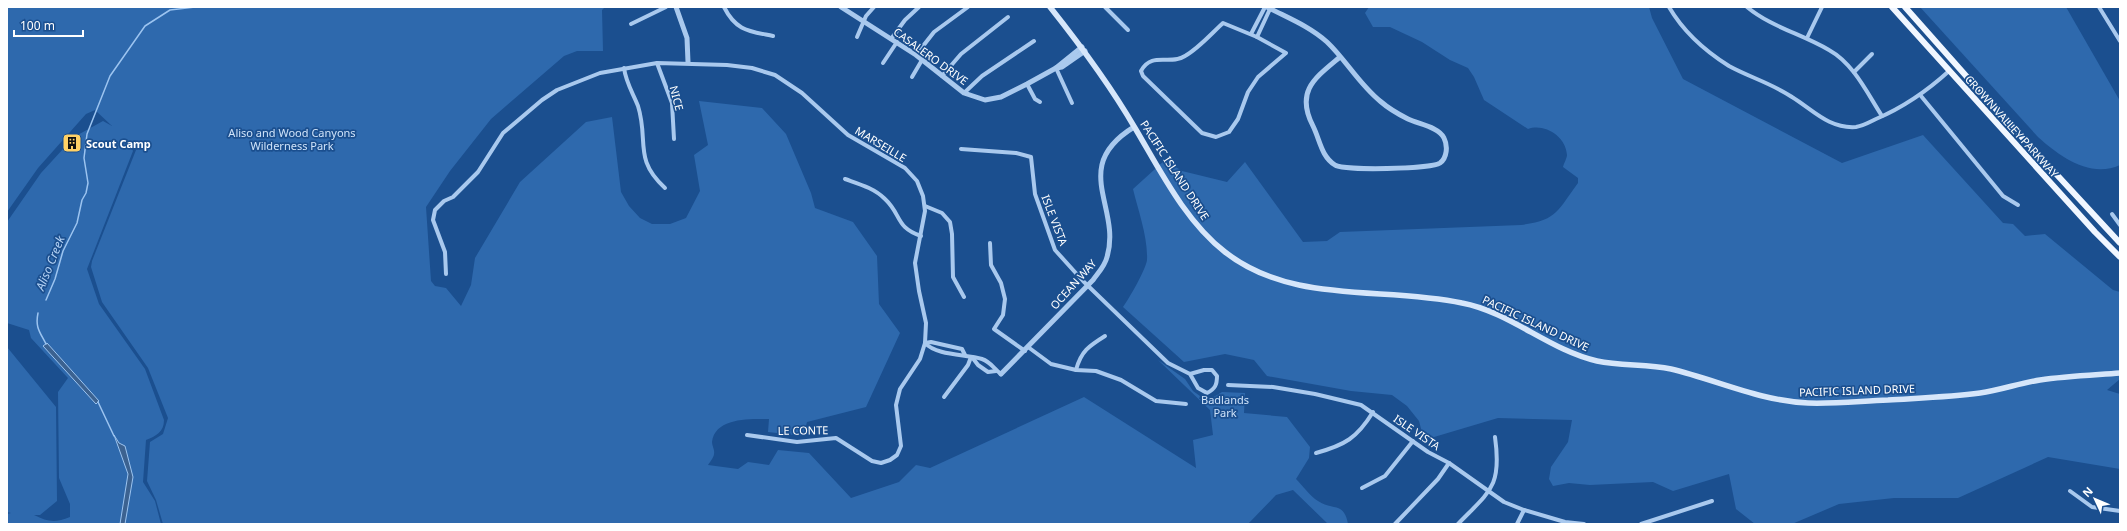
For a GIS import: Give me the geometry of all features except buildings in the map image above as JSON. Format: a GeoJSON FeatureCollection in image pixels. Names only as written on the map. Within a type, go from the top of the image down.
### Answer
{"type":"FeatureCollection","features":[{"type":"Feature","properties":{"kind":"main road","name":"PACIFIC ISLAND DRIVE"},"geometry":{"type":"LineString","coordinates":[[1050,7],[1083,49],[1134,127],[1150,155],[1199,227],[1219,247],[1249,268],[1280,282],[1303,287],[1438,298],[1465,303],[1488,311],[1576,355],[1593,360],[1670,369],[1763,397],[1810,403],[1963,395],[1994,391],[2039,380],[2120,373]]}},
{"type":"Feature","properties":{"kind":"main road","name":"CROWN VALLEY PARKWAY"},"geometry":{"type":"LineString","coordinates":[[1892,7],[2095,232],[2120,257]]}},
{"type":"Feature","properties":{"kind":"main road","name":"CROWN VALLEY PARKWAY"},"geometry":{"type":"LineString","coordinates":[[1905,7],[1982,95],[2120,243]]}},
{"type":"Feature","properties":{"kind":"main road"},"geometry":{"type":"LineString","coordinates":[[1939,45],[1939,52],[1948,62],[1949,71],[1959,73],[1977,94],[1982,95]]}},
{"type":"Feature","properties":{"kind":"street"},"geometry":{"type":"LineString","coordinates":[[631,24],[666,7]]}},
{"type":"Feature","properties":{"kind":"street"},"geometry":{"type":"LineString","coordinates":[[676,7],[687,38],[688,62]]}},
{"type":"Feature","properties":{"kind":"street"},"geometry":{"type":"LineString","coordinates":[[724,7],[734,23],[744,30],[772,36]]}},
{"type":"Feature","properties":{"kind":"street","name":"CASALERO DRIVE"},"geometry":{"type":"LineString","coordinates":[[840,7],[897,42],[964,93],[975,98],[989,100],[1001,97],[1056,68],[1062,67],[1083,49]]}},
{"type":"Feature","properties":{"kind":"street"},"geometry":{"type":"LineString","coordinates":[[857,37],[866,16],[874,7]]}},
{"type":"Feature","properties":{"kind":"street"},"geometry":{"type":"LineString","coordinates":[[891,39],[905,20],[919,7]]}},
{"type":"Feature","properties":{"kind":"street"},"geometry":{"type":"LineString","coordinates":[[916,55],[934,32],[968,7]]}},
{"type":"Feature","properties":{"kind":"street"},"geometry":{"type":"LineString","coordinates":[[1105,7],[1128,30]]}},
{"type":"Feature","properties":{"kind":"street"},"geometry":{"type":"LineString","coordinates":[[1669,7],[1678,22],[1701,46],[1729,65],[1792,97],[1815,115],[1833,125],[1856,127],[1882,116],[1921,96],[1949,71]]}},
{"type":"Feature","properties":{"kind":"street"},"geometry":{"type":"LineString","coordinates":[[1747,7],[1773,24],[1807,38],[1830,50],[1854,72],[1882,116]]}},
{"type":"Feature","properties":{"kind":"street"},"geometry":{"type":"LineString","coordinates":[[1807,38],[1822,7]]}},
{"type":"Feature","properties":{"kind":"street"},"geometry":{"type":"LineString","coordinates":[[2099,7],[2120,41]]}},
{"type":"Feature","properties":{"kind":"street"},"geometry":{"type":"LineString","coordinates":[[1250,34],[1267,8]]}},
{"type":"Feature","properties":{"kind":"street"},"geometry":{"type":"LineString","coordinates":[[1256,37],[1267,8]]}},
{"type":"Feature","properties":{"kind":"street"},"geometry":{"type":"LineString","coordinates":[[1267,8],[1314,32],[1327,42],[1340,57],[1367,89],[1382,103],[1407,118],[1440,133],[1446,143],[1447,150],[1440,163],[1422,167],[1350,169],[1333,164],[1323,153],[1318,136],[1307,116],[1305,101],[1310,85],[1316,77],[1340,57]]}},
{"type":"Feature","properties":{"kind":"street"},"geometry":{"type":"LineString","coordinates":[[942,76],[961,54],[1008,17]]}},
{"type":"Feature","properties":{"kind":"street"},"geometry":{"type":"LineString","coordinates":[[1223,23],[1256,37],[1286,53],[1258,77],[1248,92],[1238,119],[1228,132],[1216,137],[1202,133],[1144,76],[1141,71],[1144,66],[1155,59],[1176,59],[1185,56],[1223,23]]}},
{"type":"Feature","properties":{"kind":"street"},"geometry":{"type":"LineString","coordinates":[[964,93],[982,76],[1034,41]]}},
{"type":"Feature","properties":{"kind":"street"},"geometry":{"type":"LineString","coordinates":[[883,63],[897,42]]}},
{"type":"Feature","properties":{"kind":"street"},"geometry":{"type":"LineString","coordinates":[[1854,72],[1872,54]]}},
{"type":"Feature","properties":{"kind":"street"},"geometry":{"type":"LineString","coordinates":[[912,77],[922,60]]}},
{"type":"Feature","properties":{"kind":"street","name":"MARSEILLE"},"geometry":{"type":"LineString","coordinates":[[446,274],[445,252],[433,220],[435,210],[471,180],[478,172],[503,133],[542,100],[584,78],[624,68],[657,63],[688,62],[752,68],[775,75],[802,93],[848,135],[905,168],[917,181],[925,206],[916,263],[919,291],[926,323],[925,343]]}},
{"type":"Feature","properties":{"kind":"street","name":"NICE"},"geometry":{"type":"LineString","coordinates":[[657,63],[672,103],[674,139]]}},
{"type":"Feature","properties":{"kind":"street"},"geometry":{"type":"LineString","coordinates":[[624,68],[628,87],[637,105],[641,118],[644,157],[647,166],[651,174],[665,188]]}},
{"type":"Feature","properties":{"kind":"street"},"geometry":{"type":"LineString","coordinates":[[1056,68],[1072,103]]}},
{"type":"Feature","properties":{"kind":"street"},"geometry":{"type":"LineString","coordinates":[[1027,84],[1035,99],[1040,102]]}},
{"type":"Feature","properties":{"kind":"street"},"geometry":{"type":"LineString","coordinates":[[1921,96],[2003,196],[2018,205]]}},
{"type":"Feature","properties":{"kind":"street","name":"OCEAN WAY"},"geometry":{"type":"LineString","coordinates":[[1001,374],[1027,349],[1088,285],[1103,267],[1109,248],[1110,235],[1101,182],[1102,168],[1110,147],[1117,139],[1134,127]]}},
{"type":"Feature","properties":{"kind":"street","name":"ISLE VISTA"},"geometry":{"type":"LineString","coordinates":[[961,149],[1016,153],[1031,157],[1034,194],[1055,250],[1088,285],[1168,363],[1190,374],[1198,388],[1206,393],[1213,390],[1217,383],[1273,388],[1315,394],[1361,405],[1373,412],[1413,442],[1449,463],[1504,502],[1524,510],[1565,522],[1584,524]]}},
{"type":"Feature","properties":{"kind":"street"},"geometry":{"type":"LineString","coordinates":[[845,179],[862,184],[878,193],[892,207],[903,227],[921,236]]}},
{"type":"Feature","properties":{"kind":"street"},"geometry":{"type":"LineString","coordinates":[[925,206],[942,213],[950,222],[952,234],[953,277],[964,297]]}},
{"type":"Feature","properties":{"kind":"street"},"geometry":{"type":"LineString","coordinates":[[2112,214],[2120,225]]}},
{"type":"Feature","properties":{"kind":"street"},"geometry":{"type":"LineString","coordinates":[[990,243],[991,266],[1001,283],[1005,299],[1002,315],[994,329],[1051,364],[1076,370],[1096,371],[1121,380],[1156,401],[1186,404]]}},
{"type":"Feature","properties":{"kind":"street"},"geometry":{"type":"LineString","coordinates":[[1076,370],[1079,357],[1090,346],[1105,336]]}},
{"type":"Feature","properties":{"kind":"street"},"geometry":{"type":"LineString","coordinates":[[925,343],[931,342],[962,349],[965,355]]}},
{"type":"Feature","properties":{"kind":"street"},"geometry":{"type":"LineString","coordinates":[[925,343],[929,347],[958,355],[983,359],[993,365],[996,371],[1001,374]]}},
{"type":"Feature","properties":{"kind":"street","name":"LE CONTE"},"geometry":{"type":"LineString","coordinates":[[747,435],[797,442],[836,438],[872,461],[881,463],[890,460],[897,455],[902,446],[896,405],[900,389],[920,359],[925,343]]}},
{"type":"Feature","properties":{"kind":"street"},"geometry":{"type":"LineString","coordinates":[[971,356],[978,365],[988,372],[996,371]]}},
{"type":"Feature","properties":{"kind":"street"},"geometry":{"type":"LineString","coordinates":[[944,397],[968,365],[971,356]]}},
{"type":"Feature","properties":{"kind":"street"},"geometry":{"type":"LineString","coordinates":[[1190,374],[1204,370],[1212,370],[1217,376],[1217,383]]}},
{"type":"Feature","properties":{"kind":"street"},"geometry":{"type":"LineString","coordinates":[[1316,453],[1338,447],[1362,430],[1373,412]]}},
{"type":"Feature","properties":{"kind":"street"},"geometry":{"type":"LineString","coordinates":[[1458,524],[1489,492],[1497,473],[1498,460],[1495,438]]}},
{"type":"Feature","properties":{"kind":"street"},"geometry":{"type":"LineString","coordinates":[[1362,488],[1385,476],[1413,442]]}},
{"type":"Feature","properties":{"kind":"street"},"geometry":{"type":"LineString","coordinates":[[1395,524],[1438,480],[1449,463]]}},
{"type":"Feature","properties":{"kind":"street"},"geometry":{"type":"LineString","coordinates":[[2070,492],[2092,507],[2120,511]]}},
{"type":"Feature","properties":{"kind":"street"},"geometry":{"type":"LineString","coordinates":[[1641,524],[1712,501]]}},
{"type":"Feature","properties":{"kind":"street"},"geometry":{"type":"LineString","coordinates":[[1517,524],[1524,510]]}},
{"type":"Feature","properties":{"kind":"green space"},"geometry":{"type":"Polygon","coordinates":[[[7,7],[605,7],[602,10],[603,51],[577,51],[564,56],[491,119],[450,171],[426,207],[431,281],[435,286],[446,288],[461,306],[471,285],[475,258],[520,182],[586,122],[612,117],[621,192],[629,206],[640,218],[652,224],[670,224],[686,218],[700,191],[694,155],[708,145],[699,101],[762,108],[786,134],[811,193],[815,208],[853,222],[877,256],[879,304],[900,333],[866,407],[807,422],[803,436],[768,432],[769,419],[735,421],[720,428],[715,434],[712,442],[714,455],[708,465],[738,469],[748,462],[769,465],[778,450],[809,453],[851,498],[899,482],[916,465],[930,468],[1084,397],[1196,468],[1193,440],[1213,435],[1210,410],[1158,360],[1185,379],[1193,391],[1200,396],[1199,399],[1212,398],[1222,392],[1245,393],[1244,413],[1287,417],[1310,447],[1309,458],[1296,479],[1315,499],[1323,504],[1340,509],[1344,512],[1348,524],[1328,524],[1293,490],[1276,495],[1248,524],[163,524],[156,500],[147,481],[150,442],[163,434],[168,418],[148,368],[102,302],[91,267],[92,261],[136,150],[129,142],[133,151],[87,269],[99,304],[145,369],[164,420],[161,431],[146,440],[143,482],[155,501],[161,524],[7,524],[7,514],[11,513],[7,512],[7,347],[56,407],[57,501],[40,515],[34,515],[52,521],[65,519],[70,517],[70,504],[59,478],[58,392],[68,378],[31,338],[29,330],[7,323],[7,222],[41,173],[74,137],[103,121],[112,126],[95,110],[86,114],[38,168],[7,212],[7,7]]]}},
{"type":"Feature","properties":{"kind":"green space"},"geometry":{"type":"Polygon","coordinates":[[[1369,7],[1649,7],[1652,18],[1683,79],[1842,163],[1923,135],[2003,223],[2013,224],[2025,236],[2045,234],[2113,290],[2120,292],[2120,379],[2107,390],[2120,394],[2120,469],[2048,457],[1958,498],[1894,498],[1839,504],[1792,524],[1755,524],[1736,509],[1729,474],[1673,491],[1653,482],[1590,485],[1569,483],[1553,486],[1549,479],[1551,467],[1568,442],[1572,420],[1498,418],[1424,440],[1419,421],[1407,406],[1392,395],[1351,391],[1267,376],[1254,360],[1225,354],[1184,362],[1123,307],[1141,277],[1147,260],[1146,242],[1133,189],[1165,160],[1182,171],[1227,182],[1245,162],[1303,242],[1327,241],[1340,232],[1521,225],[1533,223],[1550,217],[1556,213],[1578,183],[1578,178],[1563,167],[1567,158],[1566,148],[1558,137],[1541,128],[1528,129],[1484,100],[1474,77],[1468,68],[1450,60],[1422,42],[1390,27],[1373,27],[1365,13],[1369,7]]]}},
{"type":"Feature","properties":{"kind":"green space"},"geometry":{"type":"Polygon","coordinates":[[[1920,7],[2066,7],[2120,101],[2120,165],[2109,169],[2086,167],[2065,158],[2046,144],[1920,7]]]}},
{"type":"Feature","properties":{"kind":"shaded area"},"geometry":{"type":"Polygon","coordinates":[[[47,343],[99,401],[96,404],[43,346],[47,343]]]}},
{"type":"Feature","properties":{"kind":"shaded area"},"geometry":{"type":"Polygon","coordinates":[[[114,435],[119,443],[125,446],[133,477],[125,524],[120,524],[128,474],[114,435]]]}},
{"type":"Feature","properties":{"kind":"waterway","name":"Aliso Creek"},"geometry":{"type":"LineString","coordinates":[[46,300],[55,279],[63,251],[77,223],[82,200],[86,193],[88,183],[84,158],[87,134],[110,76],[145,26],[170,10],[195,7]]}},
{"type":"Feature","properties":{"kind":"waterway","name":"Aliso Creek"},"geometry":{"type":"LineString","coordinates":[[38,313],[38,326],[46,344]]}},
{"type":"Feature","properties":{"kind":"waterway","name":"Aliso Creek"},"geometry":{"type":"LineString","coordinates":[[98,402],[114,436]]}},
{"type":"Feature","properties":{"kind":"place","name":"Scout Camp"},"geometry":{"type":"Point","coordinates":[72,143]}},
{"type":"Feature","properties":{"kind":"park label","name":"Aliso and Wood Canyons Wilderness Park"},"geometry":{"type":"Point","coordinates":[292,138]}},
{"type":"Feature","properties":{"kind":"park label","name":"Badlands Park"},"geometry":{"type":"Point","coordinates":[1225,405]}}]}
